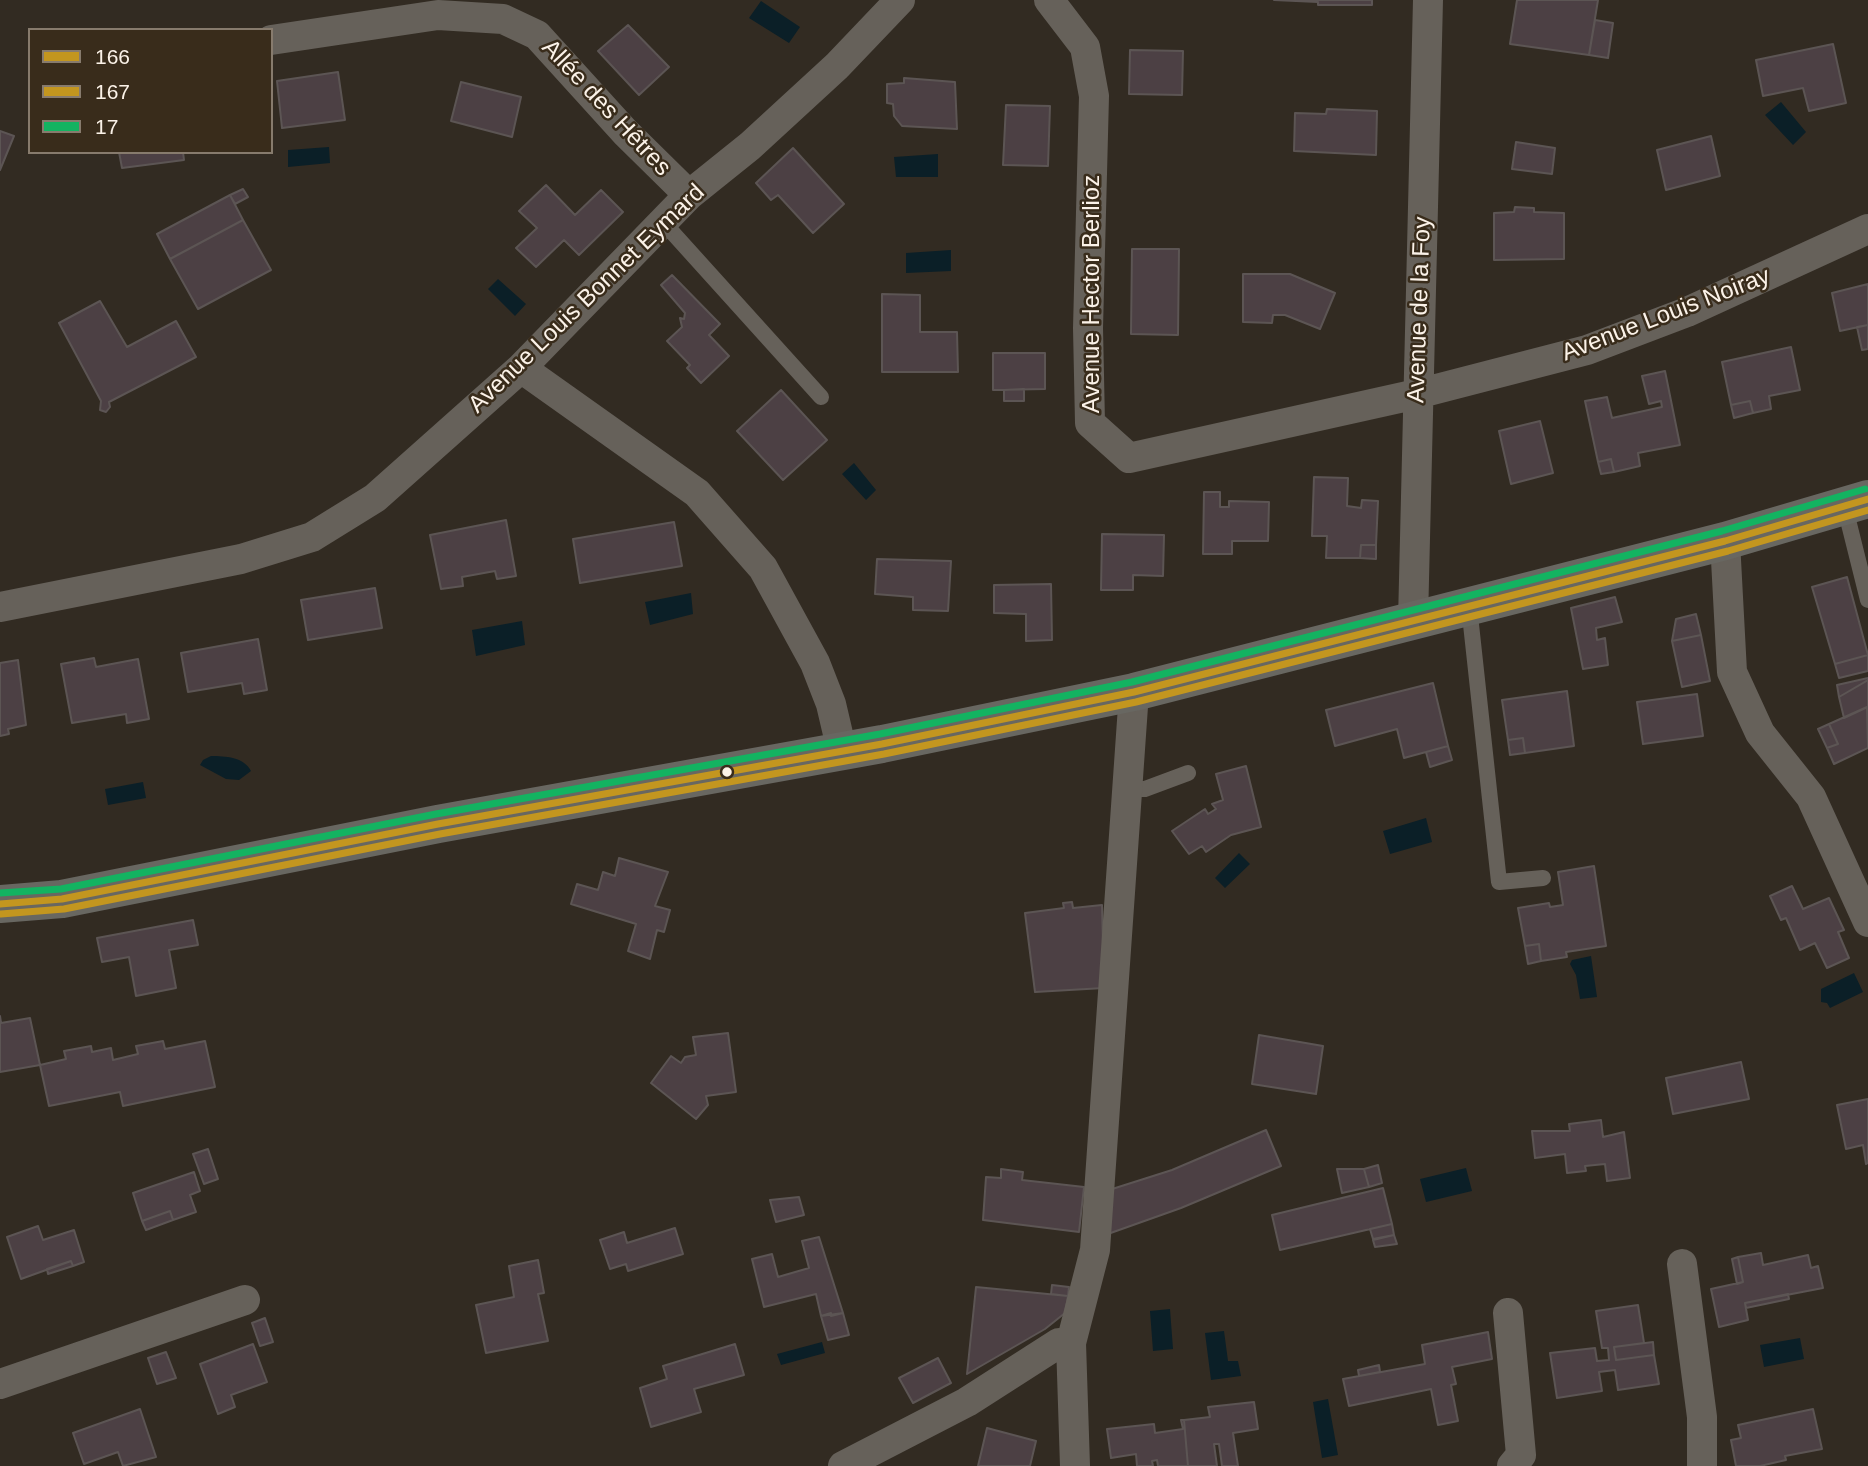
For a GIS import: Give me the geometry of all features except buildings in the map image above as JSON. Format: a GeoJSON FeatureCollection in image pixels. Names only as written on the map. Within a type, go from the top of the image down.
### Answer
{"type":"FeatureCollection","features":[{"type":"Feature","properties":{"kind":"street","name":"Avenue Louis Bonnet Eymard"},"geometry":{"type":"LineString","coordinates":[[0,607],[240,559],[312,537],[375,498],[522,368],[689,195],[750,146],[837,66],[900,0]]}},
{"type":"Feature","properties":{"kind":"street","name":"Avenue Hector Berlioz"},"geometry":{"type":"LineString","coordinates":[[1049,0],[1084,47],[1094,96],[1088,328],[1090,423],[1129,458],[1417,394]]}},
{"type":"Feature","properties":{"kind":"street","name":"Avenue de la Foy"},"geometry":{"type":"LineString","coordinates":[[1413,621],[1428,0]]}},
{"type":"Feature","properties":{"kind":"street","name":"Allée des Hêtres"},"geometry":{"type":"LineString","coordinates":[[273,40],[438,15],[503,19],[537,35],[625,132],[689,195]]}},
{"type":"Feature","properties":{"kind":"street","name":"Avenue Louis Noiray"},"geometry":{"type":"LineString","coordinates":[[1417,394],[1587,349],[1687,312],[1868,229]]}},
{"type":"Feature","properties":{"kind":"street"},"geometry":{"type":"LineString","coordinates":[[522,368],[697,493],[763,568],[815,663],[831,704],[842,751]]}},
{"type":"Feature","properties":{"kind":"street"},"geometry":{"type":"LineString","coordinates":[[0,904],[62,899],[438,824],[842,751],[1134,692],[1725,541],[1856,504]]}},
{"type":"Feature","properties":{"kind":"street"},"geometry":{"type":"LineString","coordinates":[[1725,541],[1732,673],[1760,733],[1811,797],[1868,922]]}},
{"type":"Feature","properties":{"kind":"street"},"geometry":{"type":"LineString","coordinates":[[1075,1466],[1071,1343],[1095,1250],[1134,692]]}},
{"type":"Feature","properties":{"kind":"street"},"geometry":{"type":"LineString","coordinates":[[1682,1264],[1702,1417],[1702,1466]]}},
{"type":"Feature","properties":{"kind":"street"},"geometry":{"type":"LineString","coordinates":[[0,1384],[245,1300]]}},
{"type":"Feature","properties":{"kind":"street"},"geometry":{"type":"LineString","coordinates":[[1508,1312],[1521,1455],[1512,1466]]}},
{"type":"Feature","properties":{"kind":"street"},"geometry":{"type":"LineString","coordinates":[[843,1466],[967,1402],[1059,1343],[1071,1343]]}},
{"type":"Feature","properties":{"kind":"lane"},"geometry":{"type":"LineString","coordinates":[[663,222],[821,397]]}},
{"type":"Feature","properties":{"kind":"lane"},"geometry":{"type":"LineString","coordinates":[[1856,504],[1868,600]]}},
{"type":"Feature","properties":{"kind":"lane"},"geometry":{"type":"LineString","coordinates":[[1469,606],[1499,882],[1543,878]]}},
{"type":"Feature","properties":{"kind":"lane"},"geometry":{"type":"LineString","coordinates":[[1128,789],[1145,789],[1188,773]]}},
{"type":"Feature","properties":{"kind":"water"},"geometry":{"type":"Polygon","coordinates":[[[761,1],[800,27],[789,43],[749,18],[761,1]]]}},
{"type":"Feature","properties":{"kind":"water"},"geometry":{"type":"Polygon","coordinates":[[[1781,102],[1806,132],[1793,145],[1765,115],[1781,102]]]}},
{"type":"Feature","properties":{"kind":"water"},"geometry":{"type":"Polygon","coordinates":[[[329,147],[330,163],[288,167],[288,150],[329,147]]]}},
{"type":"Feature","properties":{"kind":"water"},"geometry":{"type":"Polygon","coordinates":[[[938,154],[938,177],[896,177],[894,157],[938,154]]]}},
{"type":"Feature","properties":{"kind":"water"},"geometry":{"type":"Polygon","coordinates":[[[951,250],[951,271],[906,273],[906,253],[951,250]]]}},
{"type":"Feature","properties":{"kind":"water"},"geometry":{"type":"Polygon","coordinates":[[[498,279],[526,304],[515,316],[488,289],[498,279]]]}},
{"type":"Feature","properties":{"kind":"water"},"geometry":{"type":"Polygon","coordinates":[[[854,463],[876,490],[866,500],[842,474],[854,463]]]}},
{"type":"Feature","properties":{"kind":"water"},"geometry":{"type":"Polygon","coordinates":[[[691,593],[693,614],[650,625],[645,602],[691,593]]]}},
{"type":"Feature","properties":{"kind":"water"},"geometry":{"type":"Polygon","coordinates":[[[522,621],[525,645],[476,656],[472,630],[522,621]]]}},
{"type":"Feature","properties":{"kind":"water"},"geometry":{"type":"Polygon","coordinates":[[[211,756],[239,760],[251,771],[239,780],[226,779],[200,765],[211,756]]]}},
{"type":"Feature","properties":{"kind":"water"},"geometry":{"type":"Polygon","coordinates":[[[143,782],[146,798],[108,805],[105,789],[143,782]]]}},
{"type":"Feature","properties":{"kind":"water"},"geometry":{"type":"Polygon","coordinates":[[[1426,818],[1432,842],[1390,854],[1383,831],[1426,818]]]}},
{"type":"Feature","properties":{"kind":"water"},"geometry":{"type":"Polygon","coordinates":[[[1239,853],[1250,864],[1225,888],[1215,878],[1239,853]]]}},
{"type":"Feature","properties":{"kind":"water"},"geometry":{"type":"Polygon","coordinates":[[[1591,956],[1597,997],[1580,999],[1576,975],[1570,964],[1572,960],[1591,956]]]}},
{"type":"Feature","properties":{"kind":"water"},"geometry":{"type":"Polygon","coordinates":[[[1854,973],[1863,992],[1830,1008],[1827,1003],[1821,1002],[1821,989],[1854,973]]]}},
{"type":"Feature","properties":{"kind":"water"},"geometry":{"type":"Polygon","coordinates":[[[1466,1168],[1472,1191],[1426,1202],[1420,1179],[1466,1168]]]}},
{"type":"Feature","properties":{"kind":"water"},"geometry":{"type":"Polygon","coordinates":[[[1170,1309],[1173,1349],[1153,1351],[1150,1311],[1170,1309]]]}},
{"type":"Feature","properties":{"kind":"water"},"geometry":{"type":"Polygon","coordinates":[[[1224,1331],[1228,1361],[1238,1361],[1241,1376],[1211,1380],[1205,1333],[1224,1331]]]}},
{"type":"Feature","properties":{"kind":"water"},"geometry":{"type":"Polygon","coordinates":[[[1800,1338],[1804,1359],[1764,1367],[1760,1345],[1800,1338]]]}},
{"type":"Feature","properties":{"kind":"water"},"geometry":{"type":"Polygon","coordinates":[[[822,1342],[825,1353],[781,1365],[777,1354],[822,1342]]]}},
{"type":"Feature","properties":{"kind":"water"},"geometry":{"type":"Polygon","coordinates":[[[1328,1399],[1338,1455],[1322,1458],[1313,1402],[1328,1399]]]}},
{"type":"Feature","properties":{"kind":"transit line","name":"17"},"geometry":{"type":"LineString","coordinates":[[0,893],[61,889],[436,814],[880,734],[1132,682],[1722,531],[1865,489]]}},
{"type":"Feature","properties":{"kind":"transit line","name":"166"},"geometry":{"type":"LineString","coordinates":[[0,904],[62,899],[438,824],[882,744],[1134,692],[1725,541],[1868,499]]}},
{"type":"Feature","properties":{"kind":"transit line","name":"167"},"geometry":{"type":"LineString","coordinates":[[1,914],[64,909],[440,834],[884,754],[1136,702],[1728,551],[1868,510]]}}]}
